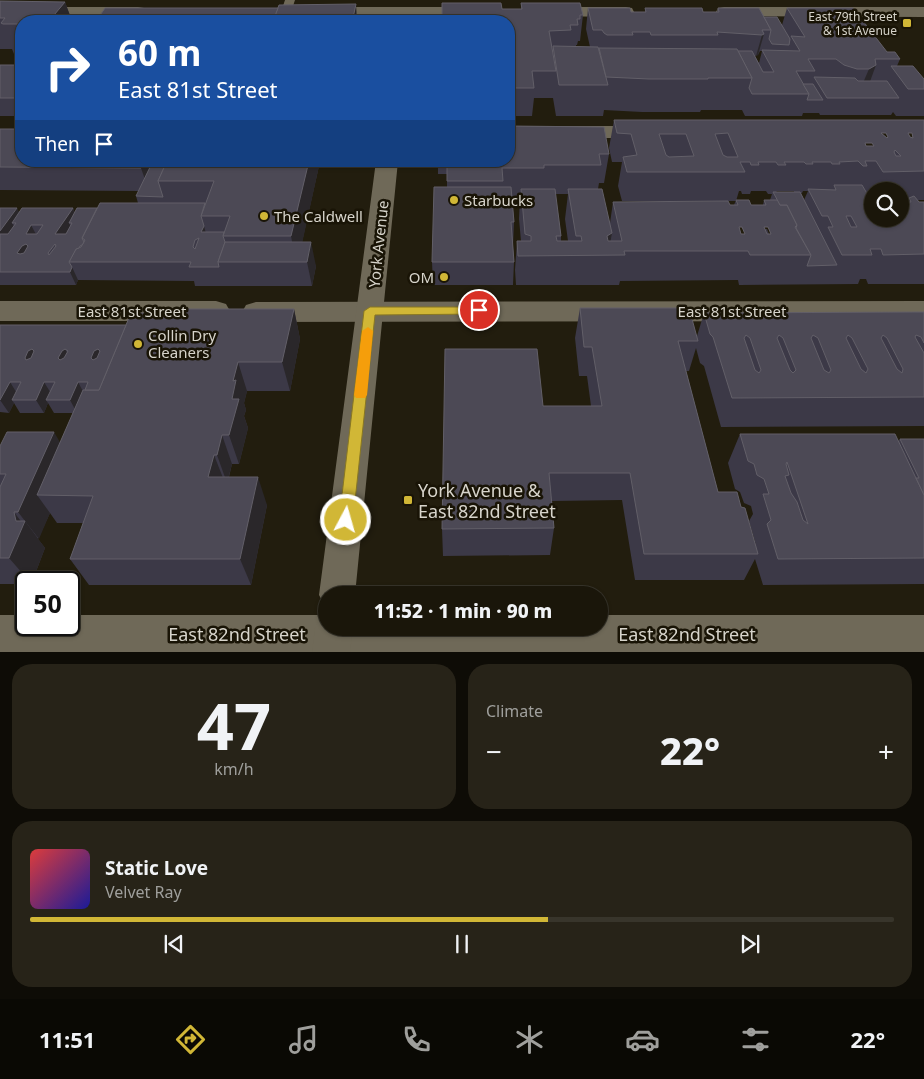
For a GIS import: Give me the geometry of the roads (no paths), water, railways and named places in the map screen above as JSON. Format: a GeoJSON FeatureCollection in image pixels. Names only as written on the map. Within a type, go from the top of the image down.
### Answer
{"type":"FeatureCollection","features":[{"type":"Feature","properties":{"kind":"street"},"geometry":{"type":"LineString","coordinates":[[283,8],[496,12]]}},
{"type":"Feature","properties":{"kind":"street"},"geometry":{"type":"LineString","coordinates":[[0,12],[149,12]]}},
{"type":"Feature","properties":{"kind":"street"},"geometry":{"type":"LineString","coordinates":[[526,12],[642,12]]}},
{"type":"Feature","properties":{"kind":"street"},"geometry":{"type":"LineString","coordinates":[[710,12],[924,12]]}},
{"type":"Feature","properties":{"kind":"street"},"geometry":{"type":"LineString","coordinates":[[515,132],[667,132]]}},
{"type":"Feature","properties":{"kind":"street","name":"York Avenue"},"geometry":{"type":"LineString","coordinates":[[338,586],[386,167]]}},
{"type":"Feature","properties":{"kind":"street","name":"East 81st Street"},"geometry":{"type":"LineString","coordinates":[[0,311],[924,311]]}},
{"type":"Feature","properties":{"kind":"street","name":"East 82nd Street"},"geometry":{"type":"LineString","coordinates":[[0,634],[332,638],[924,634]]}},
{"type":"Feature","properties":{"kind":"place","name":"East 79th Street & 1st Avenue"},"geometry":{"type":"Point","coordinates":[907,23]}},
{"type":"Feature","properties":{"kind":"place","name":"Starbucks"},"geometry":{"type":"Point","coordinates":[454,200]}},
{"type":"Feature","properties":{"kind":"place","name":"The Caldwell"},"geometry":{"type":"Point","coordinates":[264,216]}},
{"type":"Feature","properties":{"kind":"place","name":"OM"},"geometry":{"type":"Point","coordinates":[444,277]}},
{"type":"Feature","properties":{"kind":"place","name":"Collin Dry Cleaners"},"geometry":{"type":"Point","coordinates":[138,344]}},
{"type":"Feature","properties":{"kind":"place","name":"York Avenue & East 82nd Street"},"geometry":{"type":"Point","coordinates":[408,500]}}]}
